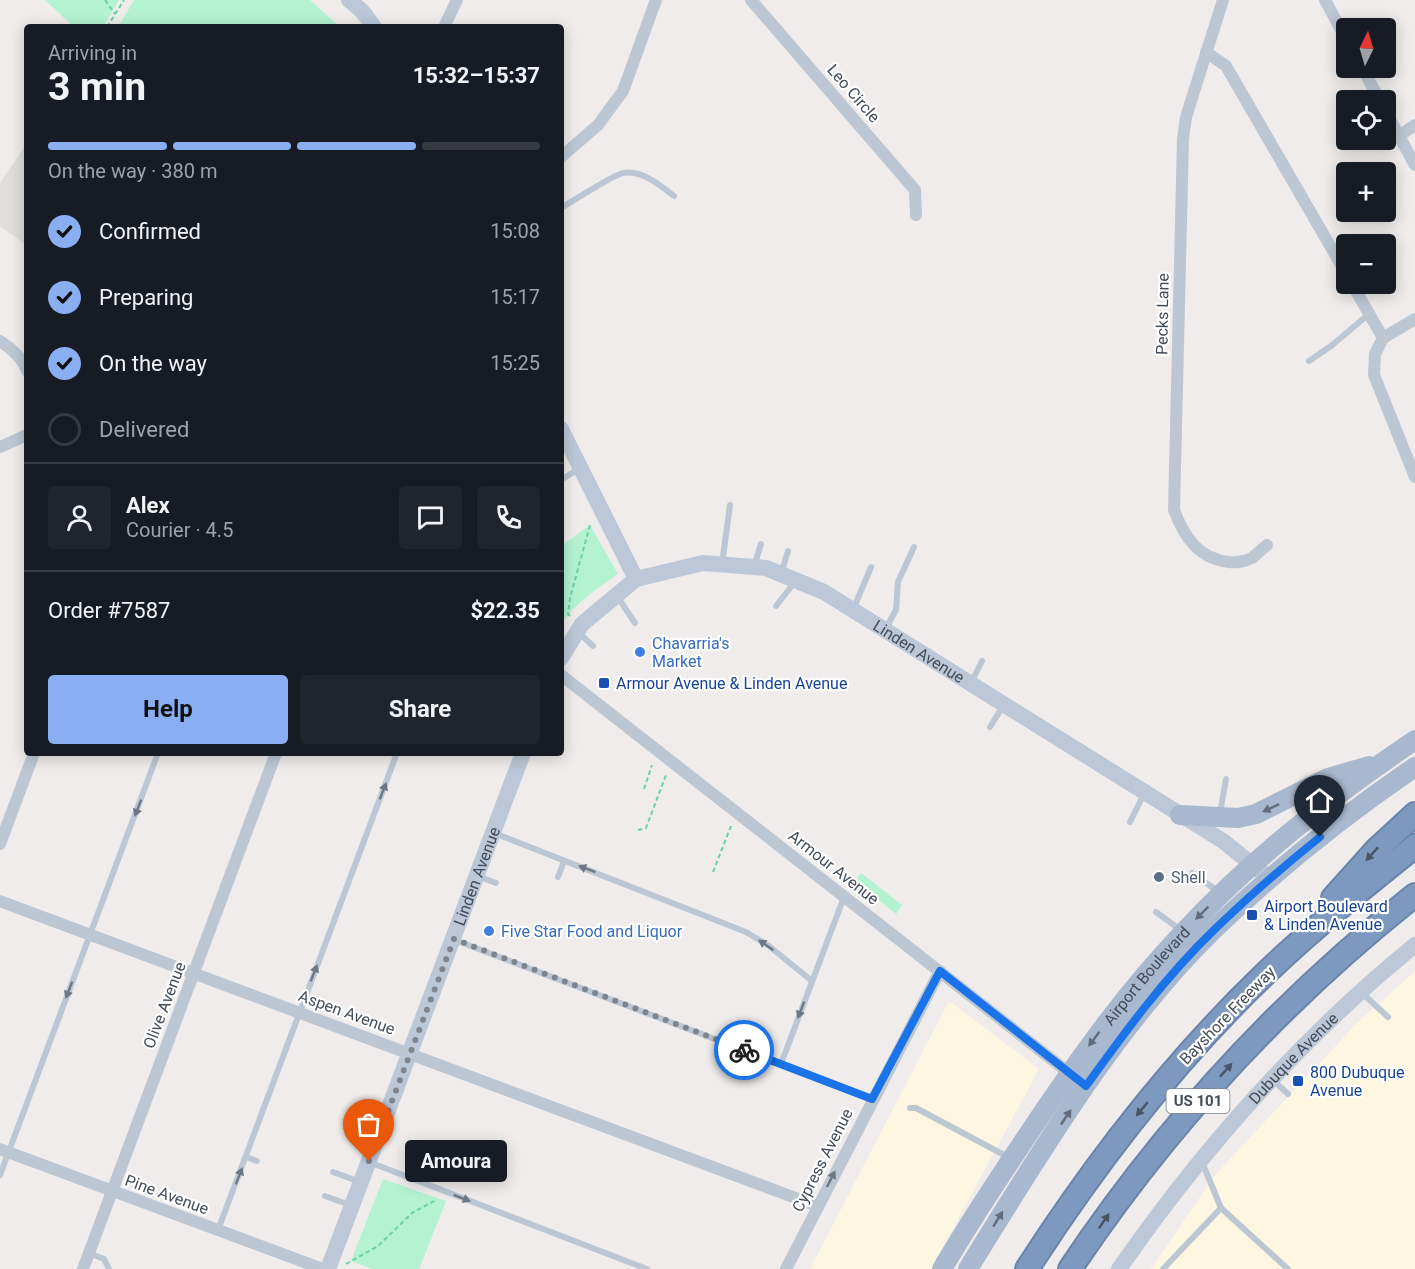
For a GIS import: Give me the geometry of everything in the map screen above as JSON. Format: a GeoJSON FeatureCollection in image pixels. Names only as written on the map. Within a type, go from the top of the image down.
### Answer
{"type":"FeatureCollection","features":[{"type":"Feature","properties":{"kind":"highway"},"geometry":{"type":"LineString","coordinates":[[1266,973],[1377,849],[1415,814]]}},
{"type":"Feature","properties":{"kind":"highway","name":"Bayshore Freeway"},"geometry":{"type":"LineString","coordinates":[[1027,1269],[1090,1175],[1174,1070],[1266,973],[1321,923],[1415,846]]}},
{"type":"Feature","properties":{"kind":"highway","name":"US 101"},"geometry":{"type":"LineString","coordinates":[[1070,1269],[1126,1190],[1203,1095],[1285,1008],[1346,951],[1415,895]]}},
{"type":"Feature","properties":{"kind":"highway"},"geometry":{"type":"LineString","coordinates":[[1346,951],[1415,908]]}},
{"type":"Feature","properties":{"kind":"main road","name":"Airport Boulevard"},"geometry":{"type":"LineString","coordinates":[[942,1269],[1069,1072],[1122,1002],[1183,932],[1252,864],[1322,806],[1415,740]]}},
{"type":"Feature","properties":{"kind":"main road"},"geometry":{"type":"LineString","coordinates":[[1180,815],[1238,818],[1256,814],[1328,778],[1383,762]]}},
{"type":"Feature","properties":{"kind":"main road","name":"Airport Boulevard"},"geometry":{"type":"LineString","coordinates":[[968,1269],[1015,1192],[1086,1086],[1168,980],[1213,931],[1270,879],[1338,823],[1415,767]]}},
{"type":"Feature","properties":{"kind":"street"},"geometry":{"type":"LineString","coordinates":[[349,0],[362,11],[372,24]]}},
{"type":"Feature","properties":{"kind":"street"},"geometry":{"type":"LineString","coordinates":[[445,24],[457,0]]}},
{"type":"Feature","properties":{"kind":"street"},"geometry":{"type":"LineString","coordinates":[[564,154],[598,125],[623,91],[656,0]]}},
{"type":"Feature","properties":{"kind":"street","name":"Leo Circle"},"geometry":{"type":"LineString","coordinates":[[751,0],[915,190],[916,215]]}},
{"type":"Feature","properties":{"kind":"street","name":"Pecks Lane"},"geometry":{"type":"LineString","coordinates":[[1223,0],[1186,117],[1183,139],[1174,510],[1180,528],[1192,544],[1204,555],[1217,561],[1236,563],[1252,558],[1267,545]]}},
{"type":"Feature","properties":{"kind":"street"},"geometry":{"type":"LineString","coordinates":[[1325,0],[1336,20]]}},
{"type":"Feature","properties":{"kind":"street"},"geometry":{"type":"LineString","coordinates":[[1206,52],[1226,66],[1336,255]]}},
{"type":"Feature","properties":{"kind":"street"},"geometry":{"type":"LineString","coordinates":[[1399,136],[1415,125]]}},
{"type":"Feature","properties":{"kind":"street"},"geometry":{"type":"LineString","coordinates":[[1396,130],[1415,165]]}},
{"type":"Feature","properties":{"kind":"street"},"geometry":{"type":"LineString","coordinates":[[1358,294],[1383,338]]}},
{"type":"Feature","properties":{"kind":"street"},"geometry":{"type":"LineString","coordinates":[[1415,319],[1383,338],[1375,354],[1374,375],[1415,477]]}},
{"type":"Feature","properties":{"kind":"street"},"geometry":{"type":"LineString","coordinates":[[0,341],[24,364]]}},
{"type":"Feature","properties":{"kind":"street"},"geometry":{"type":"LineString","coordinates":[[0,447],[24,436]]}},
{"type":"Feature","properties":{"kind":"street"},"geometry":{"type":"LineString","coordinates":[[564,438],[636,579]]}},
{"type":"Feature","properties":{"kind":"street","name":"Linden Avenue"},"geometry":{"type":"LineString","coordinates":[[564,653],[579,628],[636,579],[703,563],[766,568],[824,592],[1223,841],[1270,879]]}},
{"type":"Feature","properties":{"kind":"street","name":"Armour Avenue"},"geometry":{"type":"LineString","coordinates":[[564,677],[1086,1086]]}},
{"type":"Feature","properties":{"kind":"street"},"geometry":{"type":"LineString","coordinates":[[0,844],[33,756]]}},
{"type":"Feature","properties":{"kind":"street","name":"Olive Avenue"},"geometry":{"type":"LineString","coordinates":[[83,1269],[275,756]]}},
{"type":"Feature","properties":{"kind":"street","name":"Linden Avenue"},"geometry":{"type":"LineString","coordinates":[[335,1267],[352,1206],[393,1087],[409,1053],[454,939],[522,756]]}},
{"type":"Feature","properties":{"kind":"street","name":"Aspen Avenue"},"geometry":{"type":"LineString","coordinates":[[0,901],[817,1206]]}},
{"type":"Feature","properties":{"kind":"street","name":"Dubuque Avenue"},"geometry":{"type":"LineString","coordinates":[[1119,1269],[1201,1160],[1271,1078],[1360,992],[1415,945]]}},
{"type":"Feature","properties":{"kind":"street","name":"Cypress Avenue"},"geometry":{"type":"LineString","coordinates":[[786,1269],[940,971]]}},
{"type":"Feature","properties":{"kind":"street","name":"Pine Avenue"},"geometry":{"type":"LineString","coordinates":[[4,1151],[323,1269]]}},
{"type":"Feature","properties":{"kind":"lane"},"geometry":{"type":"LineString","coordinates":[[564,206],[622,173],[639,175],[657,182],[674,196]]}},
{"type":"Feature","properties":{"kind":"lane"},"geometry":{"type":"LineString","coordinates":[[1310,361],[1370,314]]}},
{"type":"Feature","properties":{"kind":"lane"},"geometry":{"type":"LineString","coordinates":[[564,478],[581,468]]}},
{"type":"Feature","properties":{"kind":"lane"},"geometry":{"type":"LineString","coordinates":[[722,564],[730,505]]}},
{"type":"Feature","properties":{"kind":"lane"},"geometry":{"type":"LineString","coordinates":[[753,567],[761,544]]}},
{"type":"Feature","properties":{"kind":"lane"},"geometry":{"type":"LineString","coordinates":[[885,630],[896,610],[897,586],[914,547]]}},
{"type":"Feature","properties":{"kind":"lane"},"geometry":{"type":"LineString","coordinates":[[776,606],[788,577],[788,551]]}},
{"type":"Feature","properties":{"kind":"lane"},"geometry":{"type":"LineString","coordinates":[[852,610],[871,567]]}},
{"type":"Feature","properties":{"kind":"lane"},"geometry":{"type":"LineString","coordinates":[[616,594],[635,623]]}},
{"type":"Feature","properties":{"kind":"lane"},"geometry":{"type":"LineString","coordinates":[[579,628],[593,646]]}},
{"type":"Feature","properties":{"kind":"lane"},"geometry":{"type":"LineString","coordinates":[[970,684],[982,661]]}},
{"type":"Feature","properties":{"kind":"lane"},"geometry":{"type":"LineString","coordinates":[[990,727],[1003,705]]}},
{"type":"Feature","properties":{"kind":"lane"},"geometry":{"type":"LineString","coordinates":[[0,1175],[4,1151],[90,935],[157,756]]}},
{"type":"Feature","properties":{"kind":"lane"},"geometry":{"type":"LineString","coordinates":[[218,1231],[290,1049],[300,1012],[396,756]]}},
{"type":"Feature","properties":{"kind":"lane"},"geometry":{"type":"LineString","coordinates":[[1220,817],[1226,779]]}},
{"type":"Feature","properties":{"kind":"lane"},"geometry":{"type":"LineString","coordinates":[[1130,822],[1145,793]]}},
{"type":"Feature","properties":{"kind":"lane"},"geometry":{"type":"LineString","coordinates":[[494,833],[746,932],[769,946],[812,981]]}},
{"type":"Feature","properties":{"kind":"lane"},"geometry":{"type":"LineString","coordinates":[[558,877],[564,861]]}},
{"type":"Feature","properties":{"kind":"lane"},"geometry":{"type":"LineString","coordinates":[[1192,873],[1222,894]]}},
{"type":"Feature","properties":{"kind":"lane"},"geometry":{"type":"LineString","coordinates":[[477,876],[496,883]]}},
{"type":"Feature","properties":{"kind":"lane"},"geometry":{"type":"LineString","coordinates":[[781,1064],[844,896]]}},
{"type":"Feature","properties":{"kind":"lane"},"geometry":{"type":"LineString","coordinates":[[1156,912],[1183,932]]}},
{"type":"Feature","properties":{"kind":"lane"},"geometry":{"type":"LineString","coordinates":[[454,939],[872,1099]]}},
{"type":"Feature","properties":{"kind":"lane"},"geometry":{"type":"LineString","coordinates":[[1360,992],[1388,1017]]}},
{"type":"Feature","properties":{"kind":"lane"},"geometry":{"type":"LineString","coordinates":[[1271,1078],[1288,1094]]}},
{"type":"Feature","properties":{"kind":"lane"},"geometry":{"type":"LineString","coordinates":[[910,1108],[916,1108],[1012,1159]]}},
{"type":"Feature","properties":{"kind":"lane"},"geometry":{"type":"LineString","coordinates":[[246,1157],[256,1161]]}},
{"type":"Feature","properties":{"kind":"lane"},"geometry":{"type":"LineString","coordinates":[[1201,1160],[1221,1208],[1288,1269]]}},
{"type":"Feature","properties":{"kind":"lane"},"geometry":{"type":"LineString","coordinates":[[369,1161],[647,1269]]}},
{"type":"Feature","properties":{"kind":"lane"},"geometry":{"type":"LineString","coordinates":[[333,1172],[361,1182]]}},
{"type":"Feature","properties":{"kind":"lane"},"geometry":{"type":"LineString","coordinates":[[325,1196],[352,1206]]}},
{"type":"Feature","properties":{"kind":"lane"},"geometry":{"type":"LineString","coordinates":[[1163,1269],[1221,1208]]}},
{"type":"Feature","properties":{"kind":"lane"},"geometry":{"type":"LineString","coordinates":[[89,1253],[104,1259],[109,1269]]}},
{"type":"Feature","properties":{"kind":"path"},"geometry":{"type":"LineString","coordinates":[[105,0],[116,14]]}},
{"type":"Feature","properties":{"kind":"path"},"geometry":{"type":"LineString","coordinates":[[109,24],[124,0]]}},
{"type":"Feature","properties":{"kind":"path"},"geometry":{"type":"LineString","coordinates":[[579,628],[568,615],[570,598],[590,525]]}},
{"type":"Feature","properties":{"kind":"path"},"geometry":{"type":"LineString","coordinates":[[644,789],[657,751]]}},
{"type":"Feature","properties":{"kind":"path"},"geometry":{"type":"LineString","coordinates":[[638,830],[646,828],[671,761]]}},
{"type":"Feature","properties":{"kind":"path"},"geometry":{"type":"LineString","coordinates":[[713,872],[736,812]]}},
{"type":"Feature","properties":{"kind":"path"},"geometry":{"type":"LineString","coordinates":[[335,1267],[378,1246],[412,1213],[437,1199],[457,1196]]}},
{"type":"Feature","properties":{"kind":"shaded area"},"geometry":{"type":"Polygon","coordinates":[[[24,147],[24,244],[0,226],[0,183],[24,147]]]}},
{"type":"Feature","properties":{"kind":"shaded area"},"geometry":{"type":"Polygon","coordinates":[[[1415,971],[1415,1269],[1151,1269],[1216,1174],[1358,1022],[1415,971]]]}},
{"type":"Feature","properties":{"kind":"shaded area"},"geometry":{"type":"Polygon","coordinates":[[[949,1001],[1039,1069],[931,1269],[810,1269],[949,1001]]]}},
{"type":"Feature","properties":{"kind":"green space"},"geometry":{"type":"Polygon","coordinates":[[[45,0],[119,0],[105,24],[71,24],[45,0]]]}},
{"type":"Feature","properties":{"kind":"green space"},"geometry":{"type":"Polygon","coordinates":[[[134,0],[310,0],[337,24],[120,24],[134,0]]]}},
{"type":"Feature","properties":{"kind":"green space"},"geometry":{"type":"Polygon","coordinates":[[[590,525],[618,574],[595,590],[564,620],[564,544],[590,525]]]}},
{"type":"Feature","properties":{"kind":"green space"},"geometry":{"type":"Polygon","coordinates":[[[861,873],[902,905],[896,914],[855,881],[861,873]]]}},
{"type":"Feature","properties":{"kind":"green space"},"geometry":{"type":"Polygon","coordinates":[[[383,1179],[446,1201],[419,1269],[372,1269],[351,1261],[383,1179]]]}},
{"type":"Feature","properties":{"kind":"way so far"},"geometry":{"type":"LineString","coordinates":[[369,1161],[454,939],[744,1050]]}},
{"type":"Feature","properties":{"kind":"place","name":"Chavarria's Market"},"geometry":{"type":"Point","coordinates":[640,652]}},
{"type":"Feature","properties":{"kind":"place","name":"Armour Avenue & Linden Avenue"},"geometry":{"type":"Point","coordinates":[604,683]}},
{"type":"Feature","properties":{"kind":"place","name":"Shell"},"geometry":{"type":"Point","coordinates":[1159,877]}},
{"type":"Feature","properties":{"kind":"place","name":"Airport Boulevard & Linden Avenue"},"geometry":{"type":"Point","coordinates":[1252,915]}},
{"type":"Feature","properties":{"kind":"place","name":"Five Star Food and Liquor"},"geometry":{"type":"Point","coordinates":[489,931]}},
{"type":"Feature","properties":{"kind":"place","name":"800 Dubuque Avenue"},"geometry":{"type":"Point","coordinates":[1298,1081]}},
{"type":"Feature","properties":{"kind":"place","name":"Amoura"},"geometry":{"type":"Point","coordinates":[369,1161]}},
{"type":"Feature","properties":{"kind":"route"},"geometry":{"type":"LineString","coordinates":[[744,1050],[872,1099],[940,971],[1086,1086],[1139,1015],[1213,931],[1320,837]]}}]}
